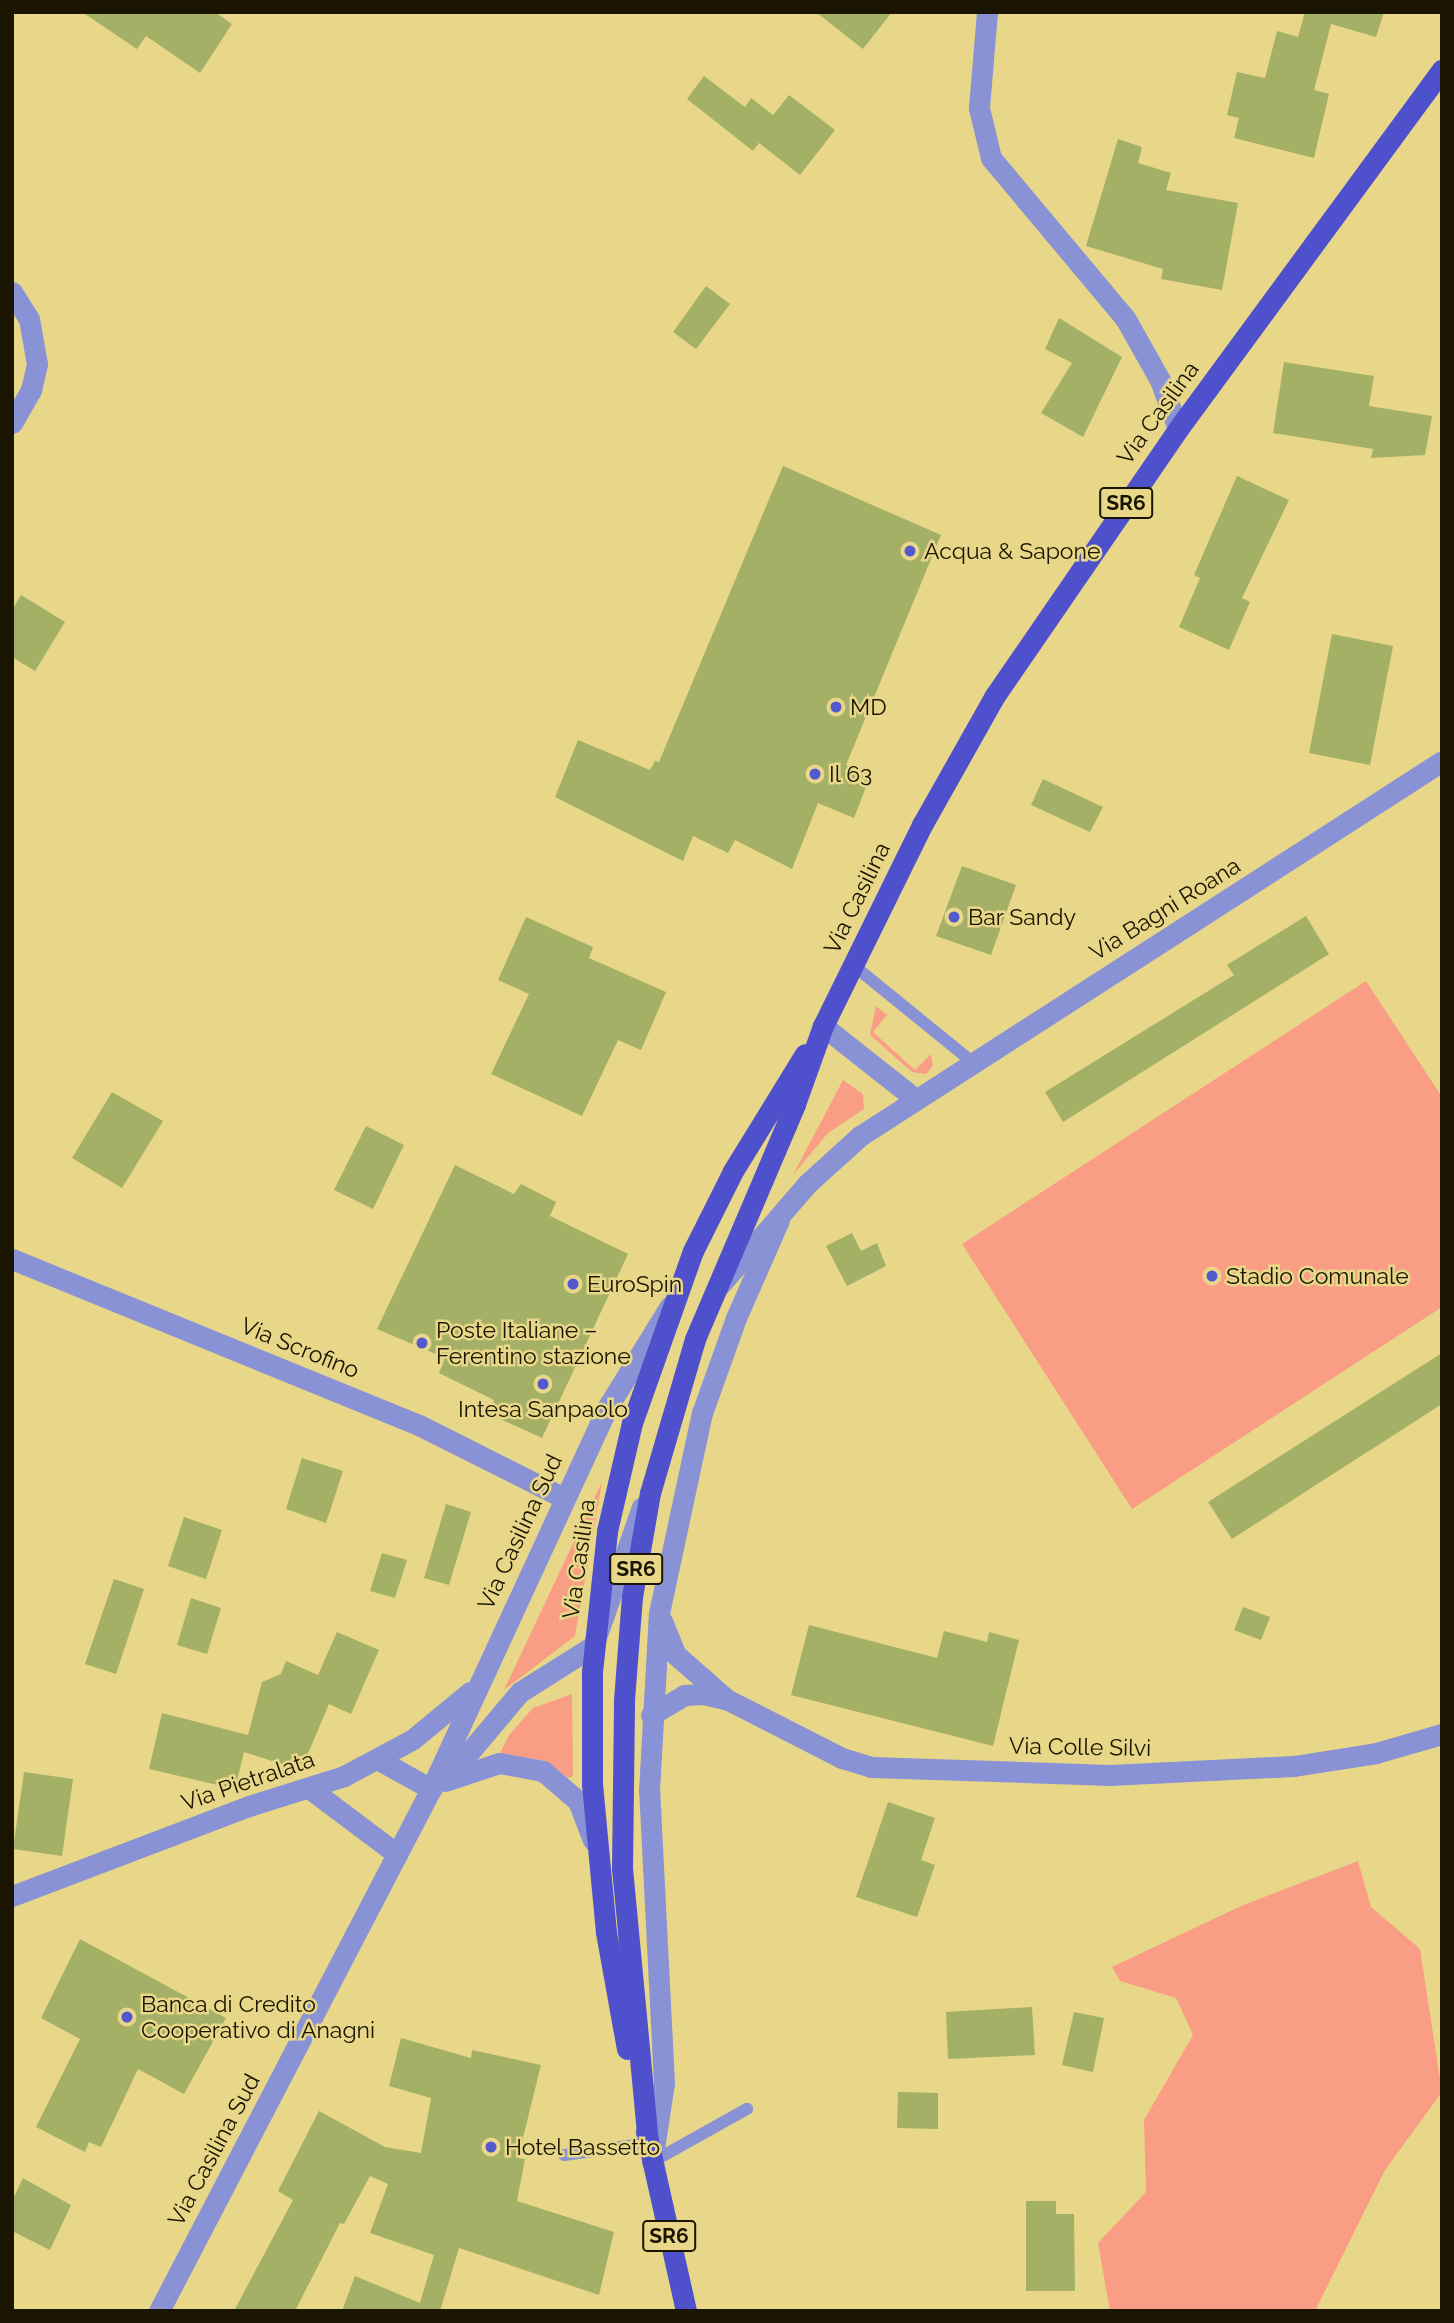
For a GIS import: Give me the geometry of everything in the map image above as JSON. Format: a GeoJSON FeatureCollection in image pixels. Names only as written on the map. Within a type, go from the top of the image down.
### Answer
{"type":"FeatureCollection","features":[{"type":"Feature","properties":{"kind":"main road","name":"Via Casilina"},"geometry":{"type":"LineString","coordinates":[[650,2153],[627,1939],[620,1801],[632,1597],[655,1469],[676,1394],[715,1290],[795,1104],[824,1026],[922,825],[995,696],[1178,429],[1442,69]]}},
{"type":"Feature","properties":{"kind":"main road","name":"Via Casilina"},"geometry":{"type":"LineString","coordinates":[[686,2311],[618,2007],[596,1852],[591,1738],[593,1646],[619,1474],[671,1304],[733,1171],[824,1026]]}},
{"type":"Feature","properties":{"kind":"street"},"geometry":{"type":"LineString","coordinates":[[987,12],[979,108],[990,158],[1125,318],[1160,380],[1178,429]]}},
{"type":"Feature","properties":{"kind":"street"},"geometry":{"type":"LineString","coordinates":[[12,292],[33,330],[37,364],[31,390],[12,423]]}},
{"type":"Feature","properties":{"kind":"street","name":"Via Bagni Roana"},"geometry":{"type":"LineString","coordinates":[[715,1290],[835,1156],[913,1097],[1442,761]]}},
{"type":"Feature","properties":{"kind":"street"},"geometry":{"type":"LineString","coordinates":[[824,1026],[913,1097]]}},
{"type":"Feature","properties":{"kind":"street"},"geometry":{"type":"LineString","coordinates":[[650,2153],[664,2083],[651,1860],[651,1715],[659,1613],[702,1413],[736,1318],[779,1220]]}},
{"type":"Feature","properties":{"kind":"street","name":"Via Scrofino"},"geometry":{"type":"LineString","coordinates":[[12,1259],[430,1430],[564,1497]]}},
{"type":"Feature","properties":{"kind":"street","name":"Via Casilina Sud"},"geometry":{"type":"LineString","coordinates":[[159,2311],[397,1854],[438,1785],[480,1681],[564,1497],[618,1387],[671,1304]]}},
{"type":"Feature","properties":{"kind":"street"},"geometry":{"type":"LineString","coordinates":[[438,1785],[520,1692],[593,1646],[655,1469]]}},
{"type":"Feature","properties":{"kind":"street"},"geometry":{"type":"LineString","coordinates":[[659,1613],[675,1654],[728,1700]]}},
{"type":"Feature","properties":{"kind":"street","name":"Via Pietralata"},"geometry":{"type":"LineString","coordinates":[[12,1896],[249,1806],[309,1788],[380,1760],[443,1717],[480,1681]]}},
{"type":"Feature","properties":{"kind":"street"},"geometry":{"type":"LineString","coordinates":[[651,1715],[684,1695],[728,1700]]}},
{"type":"Feature","properties":{"kind":"street","name":"Via Colle Silvi"},"geometry":{"type":"LineString","coordinates":[[728,1700],[842,1758],[902,1770],[1214,1773],[1376,1753],[1442,1734]]}},
{"type":"Feature","properties":{"kind":"street"},"geometry":{"type":"LineString","coordinates":[[380,1760],[438,1785],[499,1763],[543,1771],[578,1801],[596,1852]]}},
{"type":"Feature","properties":{"kind":"street"},"geometry":{"type":"LineString","coordinates":[[309,1788],[397,1854]]}},
{"type":"Feature","properties":{"kind":"lane"},"geometry":{"type":"LineString","coordinates":[[853,965],[971,1061]]}},
{"type":"Feature","properties":{"kind":"lane"},"geometry":{"type":"LineString","coordinates":[[564,2155],[650,2153],[747,2109]]}},
{"type":"Feature","properties":{"kind":"shaded area","name":"Stadio Comunale"},"geometry":{"type":"Polygon","coordinates":[[[1366,981],[1442,1097],[1442,1307],[1132,1509],[962,1244],[1366,981]]]}},
{"type":"Feature","properties":{"kind":"shaded area"},"geometry":{"type":"Polygon","coordinates":[[[876,1006],[887,1015],[873,1032],[915,1070],[931,1054],[933,1066],[926,1074],[912,1072],[870,1035],[876,1006]]]}},
{"type":"Feature","properties":{"kind":"shaded area"},"geometry":{"type":"Polygon","coordinates":[[[843,1080],[863,1094],[864,1109],[828,1133],[793,1175],[843,1080]]]}},
{"type":"Feature","properties":{"kind":"shaded area"},"geometry":{"type":"Polygon","coordinates":[[[602,1482],[575,1636],[504,1690],[602,1482]]]}},
{"type":"Feature","properties":{"kind":"shaded area"},"geometry":{"type":"Polygon","coordinates":[[[572,1694],[573,1776],[569,1778],[537,1760],[500,1753],[509,1735],[533,1708],[572,1694]]]}},
{"type":"Feature","properties":{"kind":"shaded area"},"geometry":{"type":"Polygon","coordinates":[[[1358,1861],[1371,1907],[1420,1949],[1442,2092],[1385,2170],[1315,2311],[1110,2311],[1098,2243],[1146,2192],[1144,2120],[1193,2035],[1176,1998],[1120,1981],[1112,1967],[1241,1906],[1358,1861]]]}},
{"type":"Feature","properties":{"kind":"building"},"geometry":{"type":"Polygon","coordinates":[[[82,12],[215,12],[232,24],[200,73],[146,36],[137,49],[82,12]]]}},
{"type":"Feature","properties":{"kind":"building"},"geometry":{"type":"Polygon","coordinates":[[[816,12],[892,12],[863,49],[816,12]]]}},
{"type":"Feature","properties":{"kind":"building"},"geometry":{"type":"Polygon","coordinates":[[[1305,12],[1384,12],[1376,37],[1331,24],[1314,90],[1329,94],[1314,158],[1234,138],[1239,118],[1227,115],[1237,72],[1265,78],[1277,31],[1298,37],[1305,12]]]}},
{"type":"Feature","properties":{"kind":"building"},"geometry":{"type":"Polygon","coordinates":[[[704,76],[745,107],[751,98],[773,115],[789,95],[835,130],[800,175],[759,143],[753,151],[687,99],[704,76]]]}},
{"type":"Feature","properties":{"kind":"building"},"geometry":{"type":"Polygon","coordinates":[[[1118,139],[1142,147],[1138,163],[1171,173],[1166,190],[1238,203],[1222,290],[1161,279],[1163,269],[1086,246],[1118,139]]]}},
{"type":"Feature","properties":{"kind":"building"},"geometry":{"type":"Polygon","coordinates":[[[706,286],[730,304],[696,349],[673,332],[706,286]]]}},
{"type":"Feature","properties":{"kind":"building"},"geometry":{"type":"Polygon","coordinates":[[[1059,318],[1122,357],[1083,437],[1041,413],[1072,363],[1045,349],[1059,318]]]}},
{"type":"Feature","properties":{"kind":"building"},"geometry":{"type":"Polygon","coordinates":[[[1284,362],[1374,376],[1369,406],[1432,416],[1425,455],[1371,458],[1373,449],[1273,433],[1284,362]]]}},
{"type":"Feature","properties":{"kind":"building"},"geometry":{"type":"Polygon","coordinates":[[[783,466],[941,535],[846,765],[871,774],[854,818],[818,803],[792,869],[735,840],[728,853],[693,836],[683,861],[555,797],[578,740],[650,770],[655,761],[659,762],[783,466]]]}},
{"type":"Feature","properties":{"kind":"building"},"geometry":{"type":"Polygon","coordinates":[[[1237,476],[1289,500],[1242,598],[1250,602],[1229,650],[1179,627],[1200,578],[1194,575],[1237,476]]]}},
{"type":"Feature","properties":{"kind":"building"},"geometry":{"type":"Polygon","coordinates":[[[21,595],[65,622],[35,671],[12,657],[12,610],[21,595]]]}},
{"type":"Feature","properties":{"kind":"building"},"geometry":{"type":"Polygon","coordinates":[[[1332,634],[1393,646],[1370,765],[1309,753],[1332,634]]]}},
{"type":"Feature","properties":{"kind":"building"},"geometry":{"type":"Polygon","coordinates":[[[1043,779],[1103,807],[1090,832],[1031,805],[1043,779]]]}},
{"type":"Feature","properties":{"kind":"building"},"geometry":{"type":"Polygon","coordinates":[[[962,866],[1016,885],[991,955],[936,936],[962,866]]]}},
{"type":"Feature","properties":{"kind":"building"},"geometry":{"type":"Polygon","coordinates":[[[1306,916],[1329,954],[1063,1122],[1045,1092],[1234,975],[1227,965],[1306,916]]]}},
{"type":"Feature","properties":{"kind":"building"},"geometry":{"type":"Polygon","coordinates":[[[526,917],[593,947],[589,958],[666,992],[641,1050],[618,1040],[582,1116],[491,1074],[529,994],[498,980],[526,917]]]}},
{"type":"Feature","properties":{"kind":"building"},"geometry":{"type":"Polygon","coordinates":[[[112,1092],[163,1121],[122,1188],[72,1158],[112,1092]]]}},
{"type":"Feature","properties":{"kind":"building"},"geometry":{"type":"Polygon","coordinates":[[[366,1126],[404,1145],[373,1209],[334,1190],[366,1126]]]}},
{"type":"Feature","properties":{"kind":"building"},"geometry":{"type":"Polygon","coordinates":[[[455,1165],[514,1194],[521,1184],[556,1202],[550,1216],[628,1254],[542,1438],[489,1414],[494,1400],[439,1373],[445,1358],[377,1329],[455,1165]]]}},
{"type":"Feature","properties":{"kind":"building"},"geometry":{"type":"Polygon","coordinates":[[[852,1233],[861,1251],[877,1243],[886,1266],[847,1286],[826,1246],[852,1233]]]}},
{"type":"Feature","properties":{"kind":"building"},"geometry":{"type":"Polygon","coordinates":[[[1442,1353],[1442,1404],[1232,1539],[1208,1502],[1442,1353]]]}},
{"type":"Feature","properties":{"kind":"building"},"geometry":{"type":"Polygon","coordinates":[[[302,1458],[343,1471],[326,1523],[286,1509],[302,1458]]]}},
{"type":"Feature","properties":{"kind":"building"},"geometry":{"type":"Polygon","coordinates":[[[446,1504],[471,1512],[449,1585],[424,1578],[446,1504]]]}},
{"type":"Feature","properties":{"kind":"building"},"geometry":{"type":"Polygon","coordinates":[[[184,1517],[222,1530],[206,1579],[168,1566],[184,1517]]]}},
{"type":"Feature","properties":{"kind":"building"},"geometry":{"type":"Polygon","coordinates":[[[382,1553],[407,1560],[395,1598],[370,1591],[382,1553]]]}},
{"type":"Feature","properties":{"kind":"building"},"geometry":{"type":"Polygon","coordinates":[[[114,1579],[144,1589],[116,1674],[85,1664],[114,1579]]]}},
{"type":"Feature","properties":{"kind":"building"},"geometry":{"type":"Polygon","coordinates":[[[191,1598],[221,1608],[207,1654],[177,1645],[191,1598]]]}},
{"type":"Feature","properties":{"kind":"building"},"geometry":{"type":"Polygon","coordinates":[[[1243,1607],[1270,1617],[1261,1640],[1234,1630],[1243,1607]]]}},
{"type":"Feature","properties":{"kind":"building"},"geometry":{"type":"Polygon","coordinates":[[[809,1625],[937,1658],[944,1631],[987,1642],[989,1632],[1019,1640],[993,1746],[791,1695],[809,1625]]]}},
{"type":"Feature","properties":{"kind":"building"},"geometry":{"type":"Polygon","coordinates":[[[337,1632],[379,1650],[351,1714],[329,1704],[301,1770],[244,1752],[235,1789],[149,1769],[162,1713],[248,1735],[262,1682],[281,1674],[286,1661],[318,1675],[337,1632]]]}},
{"type":"Feature","properties":{"kind":"building"},"geometry":{"type":"Polygon","coordinates":[[[24,1772],[73,1779],[62,1856],[13,1849],[24,1772]]]}},
{"type":"Feature","properties":{"kind":"building"},"geometry":{"type":"Polygon","coordinates":[[[888,1802],[935,1818],[921,1860],[935,1865],[917,1917],[856,1897],[888,1802]]]}},
{"type":"Feature","properties":{"kind":"building"},"geometry":{"type":"Polygon","coordinates":[[[80,1939],[226,2018],[184,2094],[138,2069],[101,2147],[89,2142],[85,2152],[36,2127],[80,2039],[41,2018],[80,1939]]]}},
{"type":"Feature","properties":{"kind":"building"},"geometry":{"type":"Polygon","coordinates":[[[1032,2007],[1035,2055],[948,2059],[946,2012],[1032,2007]]]}},
{"type":"Feature","properties":{"kind":"building"},"geometry":{"type":"Polygon","coordinates":[[[1074,2012],[1104,2018],[1093,2072],[1062,2065],[1074,2012]]]}},
{"type":"Feature","properties":{"kind":"building"},"geometry":{"type":"Polygon","coordinates":[[[401,2038],[471,2058],[472,2050],[541,2065],[518,2158],[525,2159],[517,2201],[614,2232],[599,2295],[459,2248],[440,2311],[342,2311],[355,2276],[420,2303],[434,2255],[370,2233],[388,2184],[370,2176],[344,2224],[340,2223],[295,2311],[234,2311],[293,2200],[278,2191],[319,2111],[385,2147],[421,2153],[431,2098],[389,2086],[401,2038]]]}},
{"type":"Feature","properties":{"kind":"building"},"geometry":{"type":"Polygon","coordinates":[[[898,2092],[938,2093],[938,2129],[897,2128],[898,2092]]]}},
{"type":"Feature","properties":{"kind":"building"},"geometry":{"type":"Polygon","coordinates":[[[23,2178],[71,2205],[50,2250],[12,2231],[12,2201],[23,2178]]]}},
{"type":"Feature","properties":{"kind":"building"},"geometry":{"type":"Polygon","coordinates":[[[1026,2201],[1056,2201],[1056,2214],[1074,2214],[1075,2291],[1026,2291],[1026,2201]]]}},
{"type":"Feature","properties":{"kind":"place","name":"Acqua & Sapone"},"geometry":{"type":"Point","coordinates":[910,551]}},
{"type":"Feature","properties":{"kind":"place","name":"MD"},"geometry":{"type":"Point","coordinates":[836,707]}},
{"type":"Feature","properties":{"kind":"place","name":"Il 63"},"geometry":{"type":"Point","coordinates":[815,774]}},
{"type":"Feature","properties":{"kind":"place","name":"Bar Sandy"},"geometry":{"type":"Point","coordinates":[954,917]}},
{"type":"Feature","properties":{"kind":"place","name":"Stadio Comunale"},"geometry":{"type":"Point","coordinates":[1212,1276]}},
{"type":"Feature","properties":{"kind":"place","name":"EuroSpin"},"geometry":{"type":"Point","coordinates":[573,1284]}},
{"type":"Feature","properties":{"kind":"place","name":"Poste Italiane – Ferentino stazione"},"geometry":{"type":"Point","coordinates":[422,1343]}},
{"type":"Feature","properties":{"kind":"place","name":"Intesa Sanpaolo"},"geometry":{"type":"Point","coordinates":[543,1384]}},
{"type":"Feature","properties":{"kind":"place","name":"Banca di Credito Cooperativo di Anagni"},"geometry":{"type":"Point","coordinates":[127,2017]}},
{"type":"Feature","properties":{"kind":"place","name":"Hotel Bassetto"},"geometry":{"type":"Point","coordinates":[491,2147]}}]}
